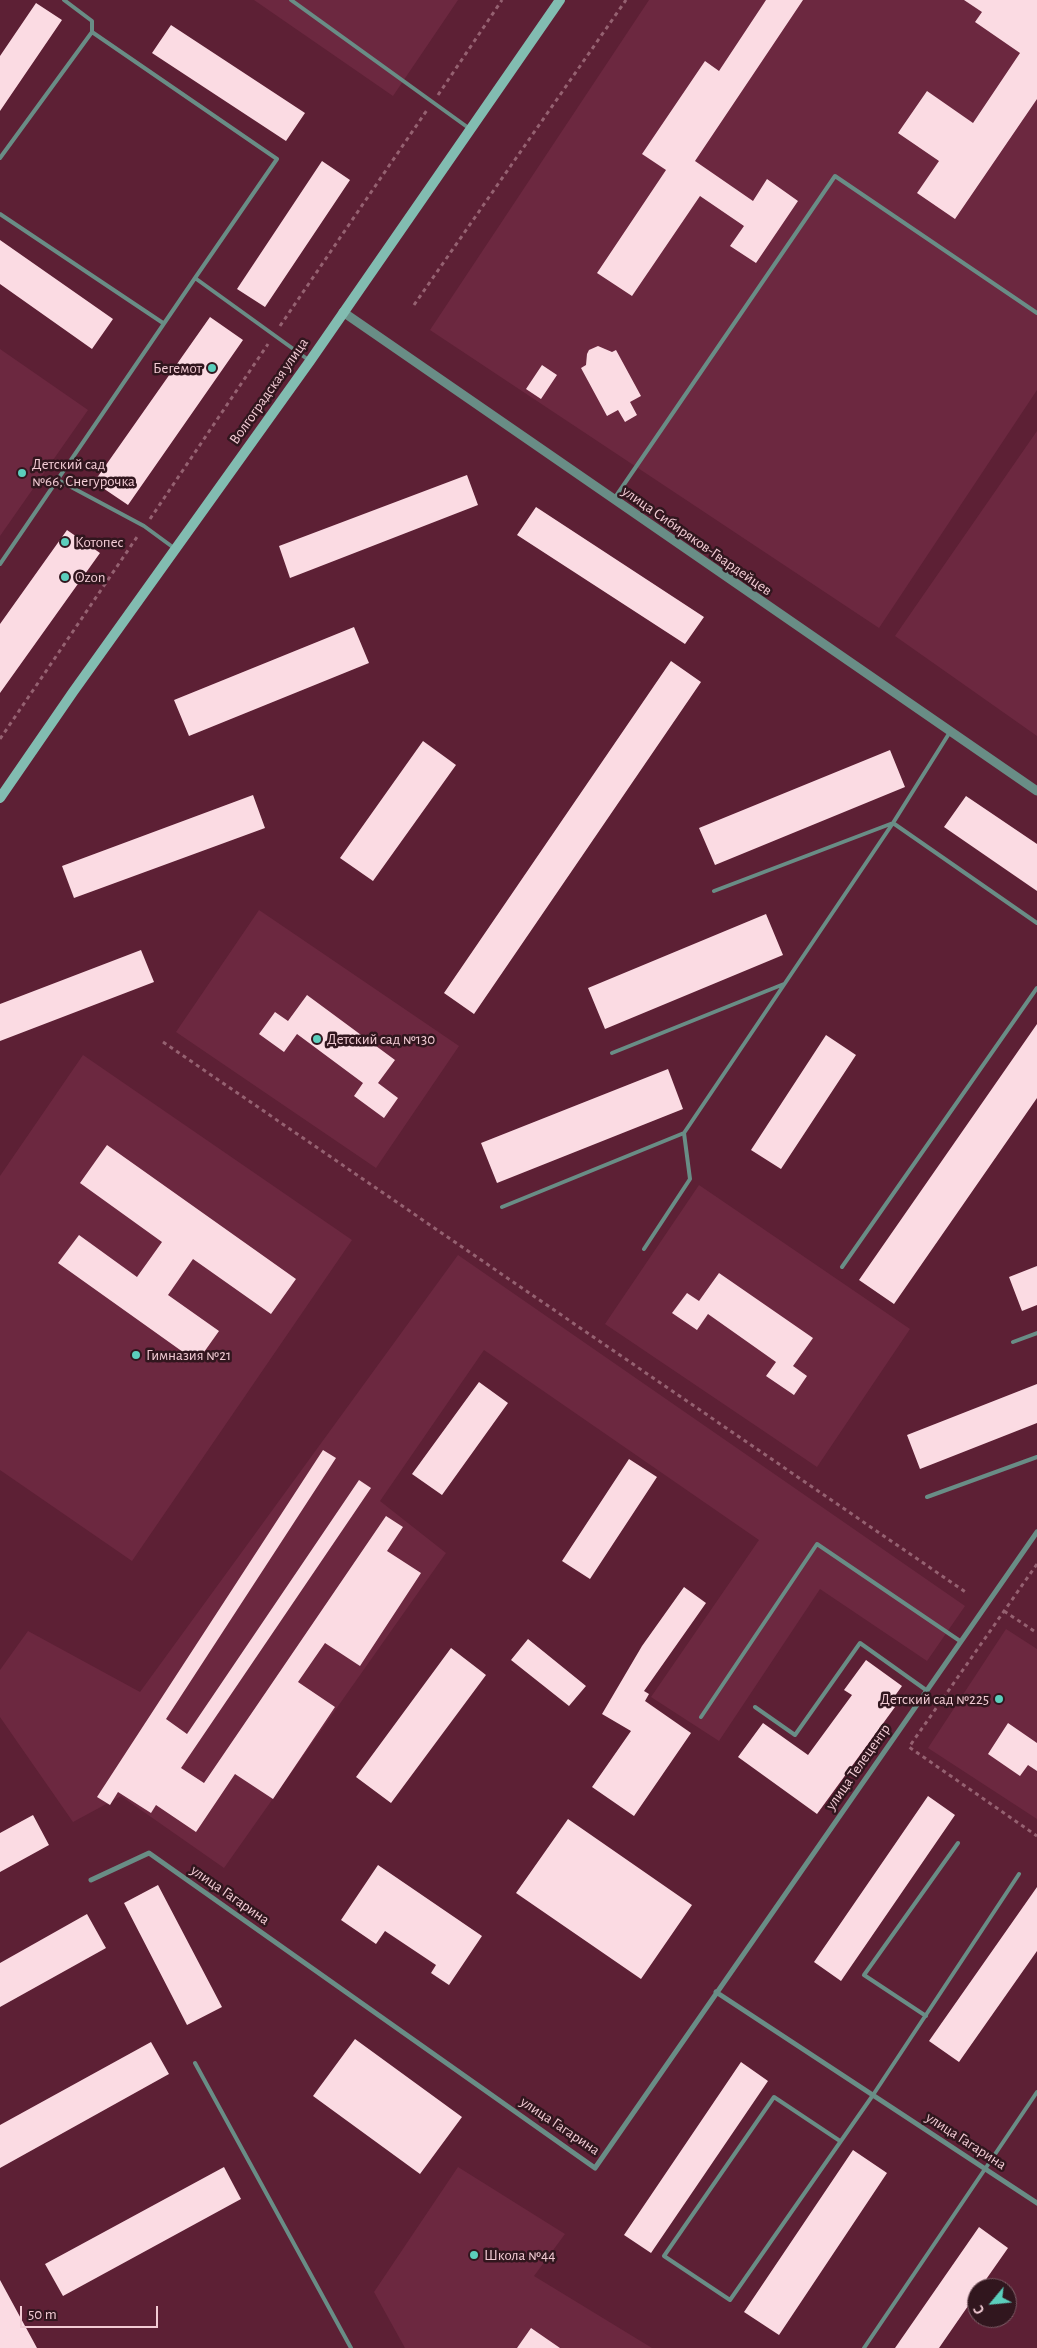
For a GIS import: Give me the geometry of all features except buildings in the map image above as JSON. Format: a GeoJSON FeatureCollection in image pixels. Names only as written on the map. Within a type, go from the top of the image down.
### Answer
{"type":"FeatureCollection","features":[{"type":"Feature","properties":{"kind":"main road","name":"Волгоградская улица"},"geometry":{"type":"LineString","coordinates":[[0,798],[310,361],[560,0]]}},
{"type":"Feature","properties":{"kind":"street","name":"улица Сибиряков-Гвардейцев"},"geometry":{"type":"LineString","coordinates":[[343,312],[1037,791]]}},
{"type":"Feature","properties":{"kind":"street","name":"улица Телецентр"},"geometry":{"type":"LineString","coordinates":[[716,1992],[1037,1532]]}},
{"type":"Feature","properties":{"kind":"street","name":"улица Гагарина"},"geometry":{"type":"LineString","coordinates":[[91,1880],[148,1853],[595,2168],[716,1992],[1037,2203]]}},
{"type":"Feature","properties":{"kind":"lane"},"geometry":{"type":"LineString","coordinates":[[0,158],[92,32],[92,20],[64,0]]}},
{"type":"Feature","properties":{"kind":"lane"},"geometry":{"type":"LineString","coordinates":[[291,0],[470,129]]}},
{"type":"Feature","properties":{"kind":"lane"},"geometry":{"type":"LineString","coordinates":[[0,564],[163,323],[277,159],[92,32]]}},
{"type":"Feature","properties":{"kind":"lane"},"geometry":{"type":"LineString","coordinates":[[614,500],[835,176],[1037,313]]}},
{"type":"Feature","properties":{"kind":"lane"},"geometry":{"type":"LineString","coordinates":[[0,214],[163,323]]}},
{"type":"Feature","properties":{"kind":"lane"},"geometry":{"type":"LineString","coordinates":[[195,278],[310,361]]}},
{"type":"Feature","properties":{"kind":"lane"},"geometry":{"type":"LineString","coordinates":[[58,480],[144,526],[175,549]]}},
{"type":"Feature","properties":{"kind":"lane"},"geometry":{"type":"LineString","coordinates":[[502,1207],[684,1133],[893,823],[950,732]]}},
{"type":"Feature","properties":{"kind":"lane"},"geometry":{"type":"LineString","coordinates":[[714,891],[893,823]]}},
{"type":"Feature","properties":{"kind":"lane"},"geometry":{"type":"LineString","coordinates":[[893,823],[1037,923]]}},
{"type":"Feature","properties":{"kind":"lane"},"geometry":{"type":"LineString","coordinates":[[612,1053],[786,983]]}},
{"type":"Feature","properties":{"kind":"lane"},"geometry":{"type":"LineString","coordinates":[[842,1267],[1037,988]]}},
{"type":"Feature","properties":{"kind":"lane"},"geometry":{"type":"LineString","coordinates":[[644,1249],[690,1179],[684,1133]]}},
{"type":"Feature","properties":{"kind":"lane"},"geometry":{"type":"LineString","coordinates":[[1013,1342],[1037,1333]]}},
{"type":"Feature","properties":{"kind":"lane"},"geometry":{"type":"LineString","coordinates":[[927,1497],[1037,1457]]}},
{"type":"Feature","properties":{"kind":"lane"},"geometry":{"type":"LineString","coordinates":[[701,1717],[817,1544],[960,1641]]}},
{"type":"Feature","properties":{"kind":"lane"},"geometry":{"type":"LineString","coordinates":[[755,1707],[795,1735],[860,1643],[926,1690]]}},
{"type":"Feature","properties":{"kind":"lane"},"geometry":{"type":"LineString","coordinates":[[926,2016],[864,1975],[958,1843]]}},
{"type":"Feature","properties":{"kind":"lane"},"geometry":{"type":"LineString","coordinates":[[840,2141],[774,2097],[664,2256],[730,2300],[873,2095],[1019,1874]]}},
{"type":"Feature","properties":{"kind":"lane"},"geometry":{"type":"LineString","coordinates":[[194,2062],[351,2348]]}},
{"type":"Feature","properties":{"kind":"lane"},"geometry":{"type":"LineString","coordinates":[[864,2348],[1037,2092]]}},
{"type":"Feature","properties":{"kind":"path"},"geometry":{"type":"LineString","coordinates":[[0,739],[502,0]]}},
{"type":"Feature","properties":{"kind":"path"},"geometry":{"type":"LineString","coordinates":[[414,305],[626,0]]}},
{"type":"Feature","properties":{"kind":"path"},"geometry":{"type":"LineString","coordinates":[[163,1042],[967,1593]]}},
{"type":"Feature","properties":{"kind":"path"},"geometry":{"type":"LineString","coordinates":[[1037,1564],[909,1746],[1037,1836]]}},
{"type":"Feature","properties":{"kind":"path"},"geometry":{"type":"LineString","coordinates":[[1004,1611],[1037,1633]]}},
{"type":"Feature","properties":{"kind":"shaded area"},"geometry":{"type":"Polygon","coordinates":[[[254,0],[458,0],[393,96],[254,0]]]}},
{"type":"Feature","properties":{"kind":"shaded area"},"geometry":{"type":"Polygon","coordinates":[[[649,0],[1037,0],[1037,390],[879,628],[430,330],[649,0]]]}},
{"type":"Feature","properties":{"kind":"shaded area","name":"Детский сад №66, Снегурочка"},"geometry":{"type":"Polygon","coordinates":[[[0,349],[88,410],[0,536],[0,349]]]}},
{"type":"Feature","properties":{"kind":"shaded area"},"geometry":{"type":"Polygon","coordinates":[[[1037,431],[1037,736],[895,636],[1037,431]]]}},
{"type":"Feature","properties":{"kind":"shaded area","name":"Детский сад №130"},"geometry":{"type":"Polygon","coordinates":[[[259,910],[459,1046],[376,1168],[176,1032],[259,910]]]}},
{"type":"Feature","properties":{"kind":"shaded area","name":"Гимназия №21"},"geometry":{"type":"Polygon","coordinates":[[[83,1055],[352,1240],[132,1561],[0,1470],[0,1176],[83,1055]]]}},
{"type":"Feature","properties":{"kind":"shaded area"},"geometry":{"type":"Polygon","coordinates":[[[699,1185],[910,1329],[817,1467],[605,1324],[699,1185]]]}},
{"type":"Feature","properties":{"kind":"shaded area"},"geometry":{"type":"Polygon","coordinates":[[[458,1255],[965,1606],[927,1661],[820,1589],[719,1741],[651,1697],[759,1540],[484,1350],[380,1501],[446,1553],[224,1868],[121,1796],[73,1822],[0,1717],[0,1670],[28,1631],[140,1692],[458,1255]]]}},
{"type":"Feature","properties":{"kind":"shaded area","name":"Детский сад №225"},"geometry":{"type":"Polygon","coordinates":[[[1006,1629],[1037,1649],[1037,1819],[928,1748],[1006,1629]]]}},
{"type":"Feature","properties":{"kind":"shaded area","name":"Школа №44"},"geometry":{"type":"Polygon","coordinates":[[[458,2167],[565,2234],[534,2276],[652,2348],[405,2348],[374,2292],[458,2167]]]}},
{"type":"Feature","properties":{"kind":"place","name":"Бегемот"},"geometry":{"type":"Point","coordinates":[212,368]}},
{"type":"Feature","properties":{"kind":"place","name":"Детский сад №66, Снегурочка"},"geometry":{"type":"Point","coordinates":[22,473]}},
{"type":"Feature","properties":{"kind":"place","name":"Котопес"},"geometry":{"type":"Point","coordinates":[65,542]}},
{"type":"Feature","properties":{"kind":"place","name":"Ozon"},"geometry":{"type":"Point","coordinates":[65,577]}},
{"type":"Feature","properties":{"kind":"place","name":"Детский сад №130"},"geometry":{"type":"Point","coordinates":[317,1039]}},
{"type":"Feature","properties":{"kind":"place","name":"Гимназия №21"},"geometry":{"type":"Point","coordinates":[136,1355]}},
{"type":"Feature","properties":{"kind":"place","name":"Детский сад №225"},"geometry":{"type":"Point","coordinates":[999,1699]}},
{"type":"Feature","properties":{"kind":"place","name":"Школа №44"},"geometry":{"type":"Point","coordinates":[474,2255]}}]}
